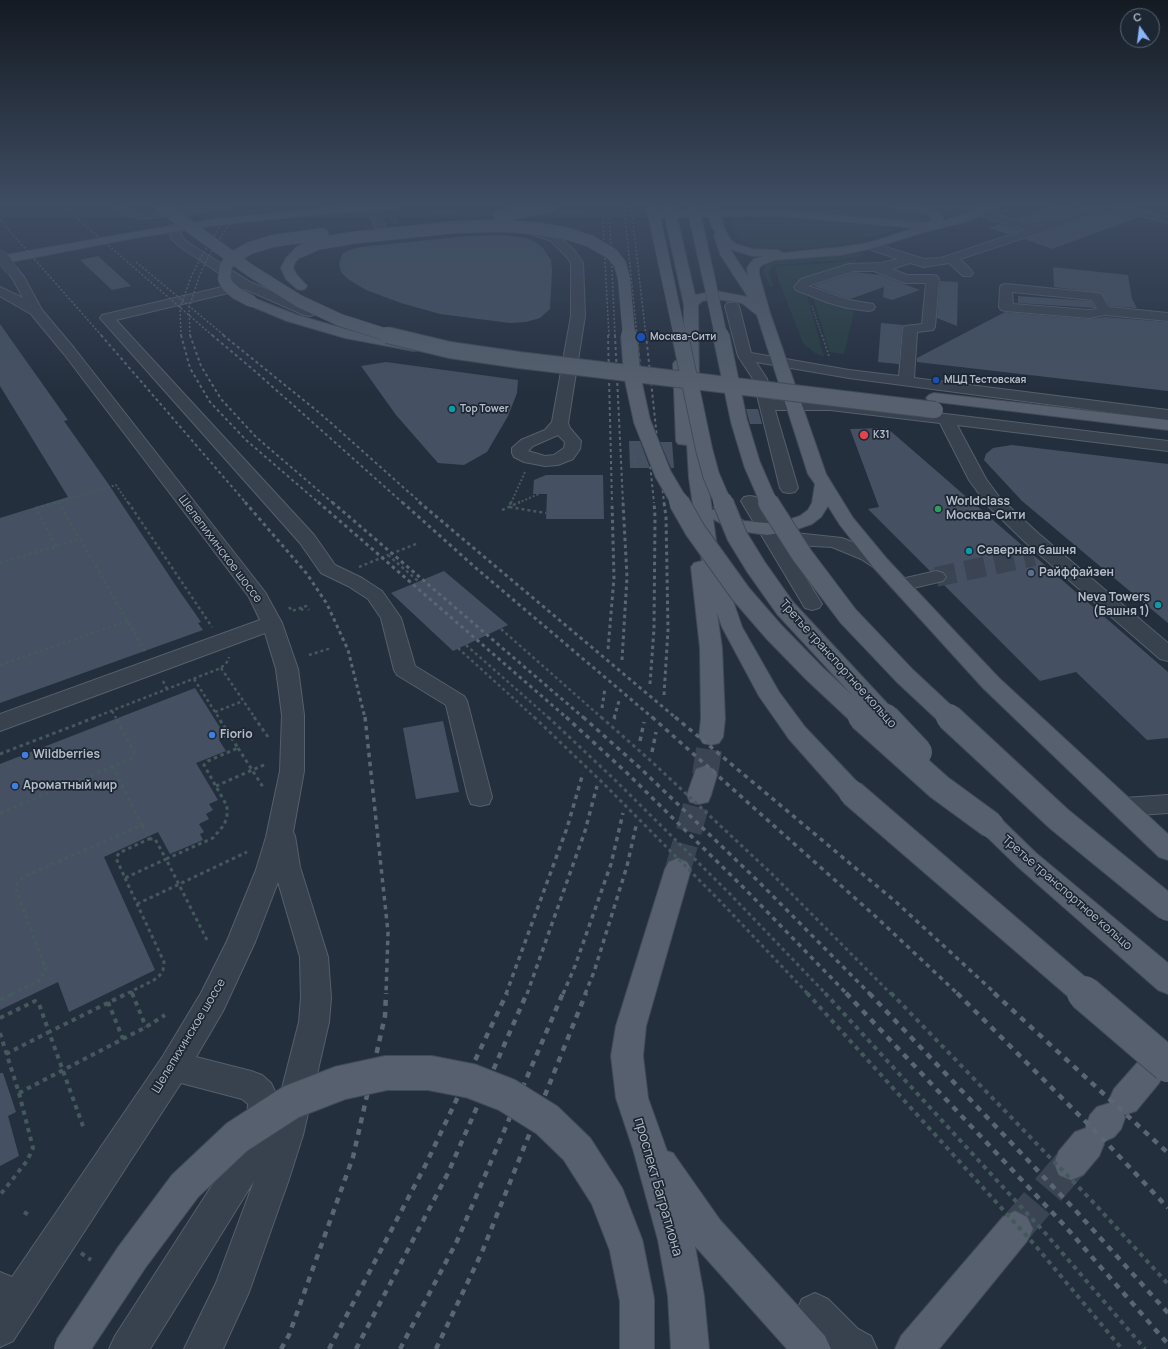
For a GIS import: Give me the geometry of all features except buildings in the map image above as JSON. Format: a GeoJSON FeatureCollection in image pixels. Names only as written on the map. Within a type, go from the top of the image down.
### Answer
{"type":"FeatureCollection","features":[{"type":"Feature","properties":{"kind":"main road"},"geometry":{"type":"LineString","coordinates":[[225,269],[224,273],[228,286],[236,293],[269,309],[350,335],[397,345],[938,409],[1168,438]]}},
{"type":"Feature","properties":{"kind":"main road"},"geometry":{"type":"LineString","coordinates":[[249,269],[286,294],[318,310],[354,325],[395,338],[482,355]]}},
{"type":"Feature","properties":{"kind":"main road"},"geometry":{"type":"LineString","coordinates":[[275,270],[308,289],[290,276],[287,269]]}},
{"type":"Feature","properties":{"kind":"main road"},"geometry":{"type":"LineString","coordinates":[[621,269],[624,279],[632,375],[642,421],[663,474],[695,530],[742,594],[774,632],[815,674],[939,786],[991,825]]}},
{"type":"Feature","properties":{"kind":"main road"},"geometry":{"type":"LineString","coordinates":[[662,269],[680,356]]}},
{"type":"Feature","properties":{"kind":"main road","name":"Третье транспортное кольцо"},"geometry":{"type":"LineString","coordinates":[[665,269],[704,449],[711,475],[736,536],[756,567],[785,608],[910,743],[991,825],[1027,860],[1168,981]]}},
{"type":"Feature","properties":{"kind":"main road"},"geometry":{"type":"LineString","coordinates":[[675,269],[681,305],[680,382],[693,478],[711,648],[713,719],[711,737]]}},
{"type":"Feature","properties":{"kind":"main road"},"geometry":{"type":"LineString","coordinates":[[681,269],[691,305],[692,383],[696,442],[693,478],[708,547],[721,595],[732,627],[775,702],[812,750],[852,793],[1158,1069],[1099,1130]]}},
{"type":"Feature","properties":{"kind":"main road"},"geometry":{"type":"LineString","coordinates":[[706,269],[739,421],[752,464],[766,498],[802,555],[848,616],[905,676],[1059,819],[1168,908]]}},
{"type":"Feature","properties":{"kind":"main road"},"geometry":{"type":"LineString","coordinates":[[736,269],[752,292],[763,313]]}},
{"type":"Feature","properties":{"kind":"main road"},"geometry":{"type":"LineString","coordinates":[[754,269],[753,274],[763,313],[779,363],[823,485],[846,521],[880,563],[991,683],[1168,850]]}},
{"type":"Feature","properties":{"kind":"main road"},"geometry":{"type":"LineString","coordinates":[[691,305],[693,301],[698,298],[727,296],[746,300],[763,313]]}},
{"type":"Feature","properties":{"kind":"main road"},"geometry":{"type":"LineString","coordinates":[[352,310],[410,329],[485,345],[938,409],[1168,425]]}},
{"type":"Feature","properties":{"kind":"main road"},"geometry":{"type":"LineString","coordinates":[[693,478],[716,512],[727,520],[740,526],[770,535],[806,520],[815,513],[821,503],[823,485]]}},
{"type":"Feature","properties":{"kind":"main road"},"geometry":{"type":"LineString","coordinates":[[1124,807],[1168,833]]}},
{"type":"Feature","properties":{"kind":"main road","name":"проспект Багратиона"},"geometry":{"type":"LineString","coordinates":[[678,869],[632,1026],[627,1056],[632,1098],[650,1149],[676,1240],[684,1282],[690,1349]]}},
{"type":"Feature","properties":{"kind":"main road"},"geometry":{"type":"LineString","coordinates":[[71,1349],[132,1257],[185,1186],[237,1137],[291,1102],[340,1083],[386,1073],[430,1073],[471,1081],[507,1094],[547,1120],[577,1148],[607,1196],[626,1245],[637,1300],[637,1349]]}},
{"type":"Feature","properties":{"kind":"main road"},"geometry":{"type":"LineString","coordinates":[[650,1149],[707,1232],[812,1349]]}},
{"type":"Feature","properties":{"kind":"main road"},"geometry":{"type":"LineString","coordinates":[[913,1348],[1015,1229]]}},
{"type":"Feature","properties":{"kind":"street","name":"Шелепихинское шоссе"},"geometry":{"type":"LineString","coordinates":[[0,1328],[10,1294],[174,1066],[212,1002],[241,942],[269,870],[281,827],[292,771],[293,715],[287,669],[272,623],[258,596],[69,351],[36,311],[11,269]]}},
{"type":"Feature","properties":{"kind":"street"},"geometry":{"type":"LineString","coordinates":[[221,269],[246,285],[309,312]]}},
{"type":"Feature","properties":{"kind":"street"},"geometry":{"type":"LineString","coordinates":[[560,423],[551,433],[527,443],[520,448],[520,453],[532,459],[545,461],[558,460],[568,455],[572,449],[573,441],[562,430],[560,423],[578,316],[578,269]]}},
{"type":"Feature","properties":{"kind":"street"},"geometry":{"type":"LineString","coordinates":[[847,269],[805,282],[800,287],[847,304],[868,307]]}},
{"type":"Feature","properties":{"kind":"street"},"geometry":{"type":"LineString","coordinates":[[878,269],[903,283],[933,279],[928,327],[910,329],[906,381]]}},
{"type":"Feature","properties":{"kind":"street"},"geometry":{"type":"LineString","coordinates":[[963,269],[967,273]]}},
{"type":"Feature","properties":{"kind":"street"},"geometry":{"type":"LineString","coordinates":[[0,290],[21,284]]}},
{"type":"Feature","properties":{"kind":"street"},"geometry":{"type":"LineString","coordinates":[[246,285],[107,318],[307,539],[328,569],[340,574],[375,595],[391,618],[405,670],[456,701],[480,797]]}},
{"type":"Feature","properties":{"kind":"street"},"geometry":{"type":"LineString","coordinates":[[1105,311],[1096,297],[1006,288],[1006,307],[1089,314],[1105,311],[1168,317]]}},
{"type":"Feature","properties":{"kind":"street","name":"Шелепихинское шоссе"},"geometry":{"type":"LineString","coordinates":[[0,290],[36,311]]}},
{"type":"Feature","properties":{"kind":"street"},"geometry":{"type":"LineString","coordinates":[[732,306],[745,356],[760,379],[789,488]]}},
{"type":"Feature","properties":{"kind":"street"},"geometry":{"type":"LineString","coordinates":[[745,356],[849,374],[1118,406],[1168,415]]}},
{"type":"Feature","properties":{"kind":"street"},"geometry":{"type":"LineString","coordinates":[[766,405],[830,405],[938,409],[1168,446]]}},
{"type":"Feature","properties":{"kind":"street"},"geometry":{"type":"LineString","coordinates":[[938,409],[985,491],[1042,555],[1168,654]]}},
{"type":"Feature","properties":{"kind":"street"},"geometry":{"type":"LineString","coordinates":[[750,502],[812,604]]}},
{"type":"Feature","properties":{"kind":"street"},"geometry":{"type":"LineString","coordinates":[[770,535],[795,539],[835,542],[868,555],[880,563]]}},
{"type":"Feature","properties":{"kind":"street"},"geometry":{"type":"LineString","coordinates":[[900,585],[936,577]]}},
{"type":"Feature","properties":{"kind":"street"},"geometry":{"type":"LineString","coordinates":[[0,723],[272,623]]}},
{"type":"Feature","properties":{"kind":"street"},"geometry":{"type":"LineString","coordinates":[[1124,807],[1168,804]]}},
{"type":"Feature","properties":{"kind":"street"},"geometry":{"type":"LineString","coordinates":[[203,1349],[231,1292],[271,1182],[286,1135],[314,1022],[316,998],[314,957],[287,867],[281,827]]}},
{"type":"Feature","properties":{"kind":"street"},"geometry":{"type":"LineString","coordinates":[[128,1349],[244,1168],[263,1124],[264,1104],[260,1094],[251,1086],[174,1066]]}},
{"type":"Feature","properties":{"kind":"street"},"geometry":{"type":"LineString","coordinates":[[815,1312],[845,1342],[858,1349]]}},
{"type":"Feature","properties":{"kind":"path"},"geometry":{"type":"LineString","coordinates":[[813,292],[809,296],[831,361]]}},
{"type":"Feature","properties":{"kind":"path"},"geometry":{"type":"LineString","coordinates":[[509,507],[532,459]]}},
{"type":"Feature","properties":{"kind":"path"},"geometry":{"type":"LineString","coordinates":[[0,754],[221,668],[228,661],[229,654],[222,642],[116,485],[36,508],[56,546]]}},
{"type":"Feature","properties":{"kind":"path"},"geometry":{"type":"LineString","coordinates":[[502,510],[539,494]]}},
{"type":"Feature","properties":{"kind":"path"},"geometry":{"type":"LineString","coordinates":[[58,502],[145,651]]}},
{"type":"Feature","properties":{"kind":"path"},"geometry":{"type":"LineString","coordinates":[[509,507],[546,513]]}},
{"type":"Feature","properties":{"kind":"path"},"geometry":{"type":"LineString","coordinates":[[0,563],[80,539]]}},
{"type":"Feature","properties":{"kind":"path"},"geometry":{"type":"LineString","coordinates":[[340,574],[416,544]]}},
{"type":"Feature","properties":{"kind":"path"},"geometry":{"type":"LineString","coordinates":[[388,555],[418,581]]}},
{"type":"Feature","properties":{"kind":"path"},"geometry":{"type":"LineString","coordinates":[[289,607],[292,611],[306,606],[309,610]]}},
{"type":"Feature","properties":{"kind":"path"},"geometry":{"type":"LineString","coordinates":[[301,608],[304,612]]}},
{"type":"Feature","properties":{"kind":"path"},"geometry":{"type":"LineString","coordinates":[[0,665],[128,621]]}},
{"type":"Feature","properties":{"kind":"path"},"geometry":{"type":"LineString","coordinates":[[501,629],[651,761],[772,874],[879,981],[1093,1202],[1168,1284]]}},
{"type":"Feature","properties":{"kind":"path"},"geometry":{"type":"LineString","coordinates":[[466,645],[539,708],[615,780],[730,894],[838,1006],[1036,1222],[1145,1349]]}},
{"type":"Feature","properties":{"kind":"path"},"geometry":{"type":"LineString","coordinates":[[458,648],[530,713],[605,785],[725,906],[826,1013],[1023,1232],[1122,1349]]}},
{"type":"Feature","properties":{"kind":"path"},"geometry":{"type":"LineString","coordinates":[[309,655],[328,649],[330,650]]}},
{"type":"Feature","properties":{"kind":"path"},"geometry":{"type":"LineString","coordinates":[[221,668],[268,737]]}},
{"type":"Feature","properties":{"kind":"path"},"geometry":{"type":"LineString","coordinates":[[194,679],[263,787]]}},
{"type":"Feature","properties":{"kind":"path"},"geometry":{"type":"LineString","coordinates":[[215,712],[244,701]]}},
{"type":"Feature","properties":{"kind":"path"},"geometry":{"type":"LineString","coordinates":[[0,813],[131,759],[134,753],[112,711]]}},
{"type":"Feature","properties":{"kind":"path"},"geometry":{"type":"LineString","coordinates":[[125,878],[213,838],[224,825],[227,817],[227,806],[204,767],[204,764],[238,748]]}},
{"type":"Feature","properties":{"kind":"path"},"geometry":{"type":"LineString","coordinates":[[216,786],[266,764]]}},
{"type":"Feature","properties":{"kind":"path"},"geometry":{"type":"LineString","coordinates":[[113,766],[150,839]]}},
{"type":"Feature","properties":{"kind":"path"},"geometry":{"type":"LineString","coordinates":[[0,1000],[40,980],[44,976],[46,970],[16,890],[16,886],[20,880],[25,876],[142,824]]}},
{"type":"Feature","properties":{"kind":"path"},"geometry":{"type":"LineString","coordinates":[[6,1054],[154,980],[160,975],[164,966],[116,855],[150,839],[156,840],[208,940]]}},
{"type":"Feature","properties":{"kind":"path"},"geometry":{"type":"LineString","coordinates":[[137,904],[247,852]]}},
{"type":"Feature","properties":{"kind":"path"},"geometry":{"type":"LineString","coordinates":[[131,991],[146,1027]]}},
{"type":"Feature","properties":{"kind":"path"},"geometry":{"type":"LineString","coordinates":[[0,1018],[36,1001],[39,1004],[84,1129]]}},
{"type":"Feature","properties":{"kind":"path"},"geometry":{"type":"LineString","coordinates":[[108,1002],[123,1039]]}},
{"type":"Feature","properties":{"kind":"path"},"geometry":{"type":"LineString","coordinates":[[19,1093],[146,1027],[165,1015]]}},
{"type":"Feature","properties":{"kind":"path"},"geometry":{"type":"LineString","coordinates":[[0,1032],[19,1093],[33,1148],[27,1161],[0,1196]]}},
{"type":"Feature","properties":{"kind":"path"},"geometry":{"type":"LineString","coordinates":[[24,1212],[29,1215]]}},
{"type":"Feature","properties":{"kind":"path"},"geometry":{"type":"LineString","coordinates":[[81,1253],[91,1260]]}},
{"type":"Feature","properties":{"kind":"green space"},"geometry":{"type":"Polygon","coordinates":[[[764,269],[771,269],[769,272],[773,286],[770,286],[763,271],[764,269]]]}},
{"type":"Feature","properties":{"kind":"green space"},"geometry":{"type":"Polygon","coordinates":[[[776,269],[838,269],[796,282],[800,293],[807,296],[824,357],[815,353],[803,343],[775,271],[776,269]]]}},
{"type":"Feature","properties":{"kind":"green space"},"geometry":{"type":"Polygon","coordinates":[[[813,298],[847,308],[854,312],[844,354],[830,352],[813,298]]]}},
{"type":"Feature","properties":{"kind":"tunnel"},"geometry":{"type":"LineString","coordinates":[[936,577],[1034,556]]}},
{"type":"Feature","properties":{"kind":"tunnel"},"geometry":{"type":"LineString","coordinates":[[705,775],[711,737]]}},
{"type":"Feature","properties":{"kind":"tunnel"},"geometry":{"type":"LineString","coordinates":[[678,869],[699,795]]}},
{"type":"Feature","properties":{"kind":"tunnel"},"geometry":{"type":"LineString","coordinates":[[1015,1229],[1071,1163]]}},
{"type":"Feature","properties":{"kind":"railway"},"geometry":{"type":"LineString","coordinates":[[43,269],[102,336]]}},
{"type":"Feature","properties":{"kind":"railway"},"geometry":{"type":"LineString","coordinates":[[136,269],[180,308]]}},
{"type":"Feature","properties":{"kind":"railway"},"geometry":{"type":"LineString","coordinates":[[144,269],[183,301]]}},
{"type":"Feature","properties":{"kind":"railway"},"geometry":{"type":"LineString","coordinates":[[183,301],[195,269]]}},
{"type":"Feature","properties":{"kind":"railway"},"geometry":{"type":"LineString","coordinates":[[189,306],[203,269]]}},
{"type":"Feature","properties":{"kind":"railway"},"geometry":{"type":"LineString","coordinates":[[605,269],[609,336]]}},
{"type":"Feature","properties":{"kind":"railway"},"geometry":{"type":"LineString","coordinates":[[612,269],[615,336]]}},
{"type":"Feature","properties":{"kind":"railway"},"geometry":{"type":"LineString","coordinates":[[630,269],[637,336]]}},
{"type":"Feature","properties":{"kind":"railway"},"geometry":{"type":"LineString","coordinates":[[638,269],[646,336]]}},
{"type":"Feature","properties":{"kind":"railway"},"geometry":{"type":"LineString","coordinates":[[180,308],[183,301]]}},
{"type":"Feature","properties":{"kind":"railway"},"geometry":{"type":"LineString","coordinates":[[183,301],[189,306]]}},
{"type":"Feature","properties":{"kind":"railway"},"geometry":{"type":"LineString","coordinates":[[189,306],[189,315]]}},
{"type":"Feature","properties":{"kind":"railway"},"geometry":{"type":"LineString","coordinates":[[189,306],[225,336]]}},
{"type":"Feature","properties":{"kind":"railway"},"geometry":{"type":"LineString","coordinates":[[180,308],[189,315]]}},
{"type":"Feature","properties":{"kind":"railway"},"geometry":{"type":"LineString","coordinates":[[180,308],[181,336]]}},
{"type":"Feature","properties":{"kind":"railway"},"geometry":{"type":"LineString","coordinates":[[189,315],[213,336]]}},
{"type":"Feature","properties":{"kind":"railway"},"geometry":{"type":"LineString","coordinates":[[189,315],[190,336]]}},
{"type":"Feature","properties":{"kind":"railway"},"geometry":{"type":"LineString","coordinates":[[101,335],[246,503]]}},
{"type":"Feature","properties":{"kind":"railway"},"geometry":{"type":"LineString","coordinates":[[181,335],[190,368],[210,402],[246,440],[319,503]]}},
{"type":"Feature","properties":{"kind":"railway"},"geometry":{"type":"LineString","coordinates":[[190,335],[201,366],[221,399],[256,437],[333,503]]}},
{"type":"Feature","properties":{"kind":"railway"},"geometry":{"type":"LineString","coordinates":[[212,335],[256,372],[403,503]]}},
{"type":"Feature","properties":{"kind":"railway"},"geometry":{"type":"LineString","coordinates":[[223,335],[322,415],[421,503]]}},
{"type":"Feature","properties":{"kind":"railway"},"geometry":{"type":"LineString","coordinates":[[608,335],[612,503]]}},
{"type":"Feature","properties":{"kind":"railway"},"geometry":{"type":"LineString","coordinates":[[615,335],[623,503]]}},
{"type":"Feature","properties":{"kind":"railway"},"geometry":{"type":"LineString","coordinates":[[637,335],[654,503]]}},
{"type":"Feature","properties":{"kind":"railway"},"geometry":{"type":"LineString","coordinates":[[646,335],[664,503]]}},
{"type":"Feature","properties":{"kind":"railway"},"geometry":{"type":"LineString","coordinates":[[245,502],[307,574],[327,604],[348,650],[365,718]]}},
{"type":"Feature","properties":{"kind":"railway"},"geometry":{"type":"LineString","coordinates":[[318,502],[567,718]]}},
{"type":"Feature","properties":{"kind":"railway"},"geometry":{"type":"LineString","coordinates":[[332,502],[584,718]]}},
{"type":"Feature","properties":{"kind":"railway"},"geometry":{"type":"LineString","coordinates":[[402,502],[477,569],[653,718]]}},
{"type":"Feature","properties":{"kind":"railway"},"geometry":{"type":"LineString","coordinates":[[419,502],[676,718]]}},
{"type":"Feature","properties":{"kind":"railway"},"geometry":{"type":"LineString","coordinates":[[608,649],[614,578],[612,502]]}},
{"type":"Feature","properties":{"kind":"railway"},"geometry":{"type":"LineString","coordinates":[[622,660],[627,577],[623,502]]}},
{"type":"Feature","properties":{"kind":"railway"},"geometry":{"type":"LineString","coordinates":[[650,684],[654,629],[654,502]]}},
{"type":"Feature","properties":{"kind":"railway"},"geometry":{"type":"LineString","coordinates":[[664,502],[666,517],[668,630],[664,695]]}},
{"type":"Feature","properties":{"kind":"railway"},"geometry":{"type":"LineString","coordinates":[[602,708],[605,688]]}},
{"type":"Feature","properties":{"kind":"railway"},"geometry":{"type":"LineString","coordinates":[[614,718],[619,701]]}},
{"type":"Feature","properties":{"kind":"railway"},"geometry":{"type":"LineString","coordinates":[[365,717],[388,932],[386,994]]}},
{"type":"Feature","properties":{"kind":"railway"},"geometry":{"type":"LineString","coordinates":[[566,717],[628,774],[745,889],[847,994]]}},
{"type":"Feature","properties":{"kind":"railway"},"geometry":{"type":"LineString","coordinates":[[583,717],[639,767],[759,882],[870,994]]}},
{"type":"Feature","properties":{"kind":"railway"},"geometry":{"type":"LineString","coordinates":[[652,717],[874,915],[958,994]]}},
{"type":"Feature","properties":{"kind":"railway"},"geometry":{"type":"LineString","coordinates":[[675,717],[896,902],[996,994]]}},
{"type":"Feature","properties":{"kind":"railway"},"geometry":{"type":"LineString","coordinates":[[640,741],[644,722]]}},
{"type":"Feature","properties":{"kind":"railway"},"geometry":{"type":"LineString","coordinates":[[652,752],[656,732]]}},
{"type":"Feature","properties":{"kind":"railway"},"geometry":{"type":"LineString","coordinates":[[506,994],[567,828],[583,773]]}},
{"type":"Feature","properties":{"kind":"railway"},"geometry":{"type":"LineString","coordinates":[[527,994],[585,831],[597,786]]}},
{"type":"Feature","properties":{"kind":"railway"},"geometry":{"type":"LineString","coordinates":[[563,994],[575,966],[611,864],[623,813]]}},
{"type":"Feature","properties":{"kind":"railway"},"geometry":{"type":"LineString","coordinates":[[585,994],[594,972],[627,866],[636,826]]}},
{"type":"Feature","properties":{"kind":"railway"},"geometry":{"type":"LineString","coordinates":[[281,1349],[289,1335],[353,1157],[385,1016],[386,993]]}},
{"type":"Feature","properties":{"kind":"railway"},"geometry":{"type":"LineString","coordinates":[[329,1349],[426,1164],[507,993]]}},
{"type":"Feature","properties":{"kind":"railway"},"geometry":{"type":"LineString","coordinates":[[356,1349],[448,1173],[527,993]]}},
{"type":"Feature","properties":{"kind":"railway"},"geometry":{"type":"LineString","coordinates":[[400,1349],[457,1241],[563,993]]}},
{"type":"Feature","properties":{"kind":"railway"},"geometry":{"type":"LineString","coordinates":[[436,1349],[482,1252],[586,993]]}},
{"type":"Feature","properties":{"kind":"railway"},"geometry":{"type":"LineString","coordinates":[[846,993],[1064,1225],[1168,1344]]}},
{"type":"Feature","properties":{"kind":"railway"},"geometry":{"type":"LineString","coordinates":[[869,993],[1077,1212],[1168,1313]]}},
{"type":"Feature","properties":{"kind":"railway"},"geometry":{"type":"LineString","coordinates":[[994,993],[1168,1153]]}},
{"type":"Feature","properties":{"kind":"railway"},"geometry":{"type":"LineString","coordinates":[[958,994],[1102,1138],[1168,1208]]}},
{"type":"Feature","properties":{"kind":"place","name":"Москва-Сити"},"geometry":{"type":"Point","coordinates":[641,337]}},
{"type":"Feature","properties":{"kind":"place","name":"МЦД Тестовская"},"geometry":{"type":"Point","coordinates":[936,380]}},
{"type":"Feature","properties":{"kind":"place","name":"Top Tower"},"geometry":{"type":"Point","coordinates":[452,409]}},
{"type":"Feature","properties":{"kind":"place","name":"К31"},"geometry":{"type":"Point","coordinates":[864,435]}},
{"type":"Feature","properties":{"kind":"place","name":"Worldclass Москва-Сити"},"geometry":{"type":"Point","coordinates":[938,509]}},
{"type":"Feature","properties":{"kind":"place","name":"Северная башня"},"geometry":{"type":"Point","coordinates":[969,551]}},
{"type":"Feature","properties":{"kind":"place","name":"Райффайзен"},"geometry":{"type":"Point","coordinates":[1031,573]}},
{"type":"Feature","properties":{"kind":"place","name":"Neva Towers (Башня 1)"},"geometry":{"type":"Point","coordinates":[1158,605]}},
{"type":"Feature","properties":{"kind":"place","name":"Fiorio"},"geometry":{"type":"Point","coordinates":[212,735]}},
{"type":"Feature","properties":{"kind":"place","name":"Wildberries"},"geometry":{"type":"Point","coordinates":[25,755]}},
{"type":"Feature","properties":{"kind":"place","name":"Ароматный мир"},"geometry":{"type":"Point","coordinates":[15,786]}}]}
